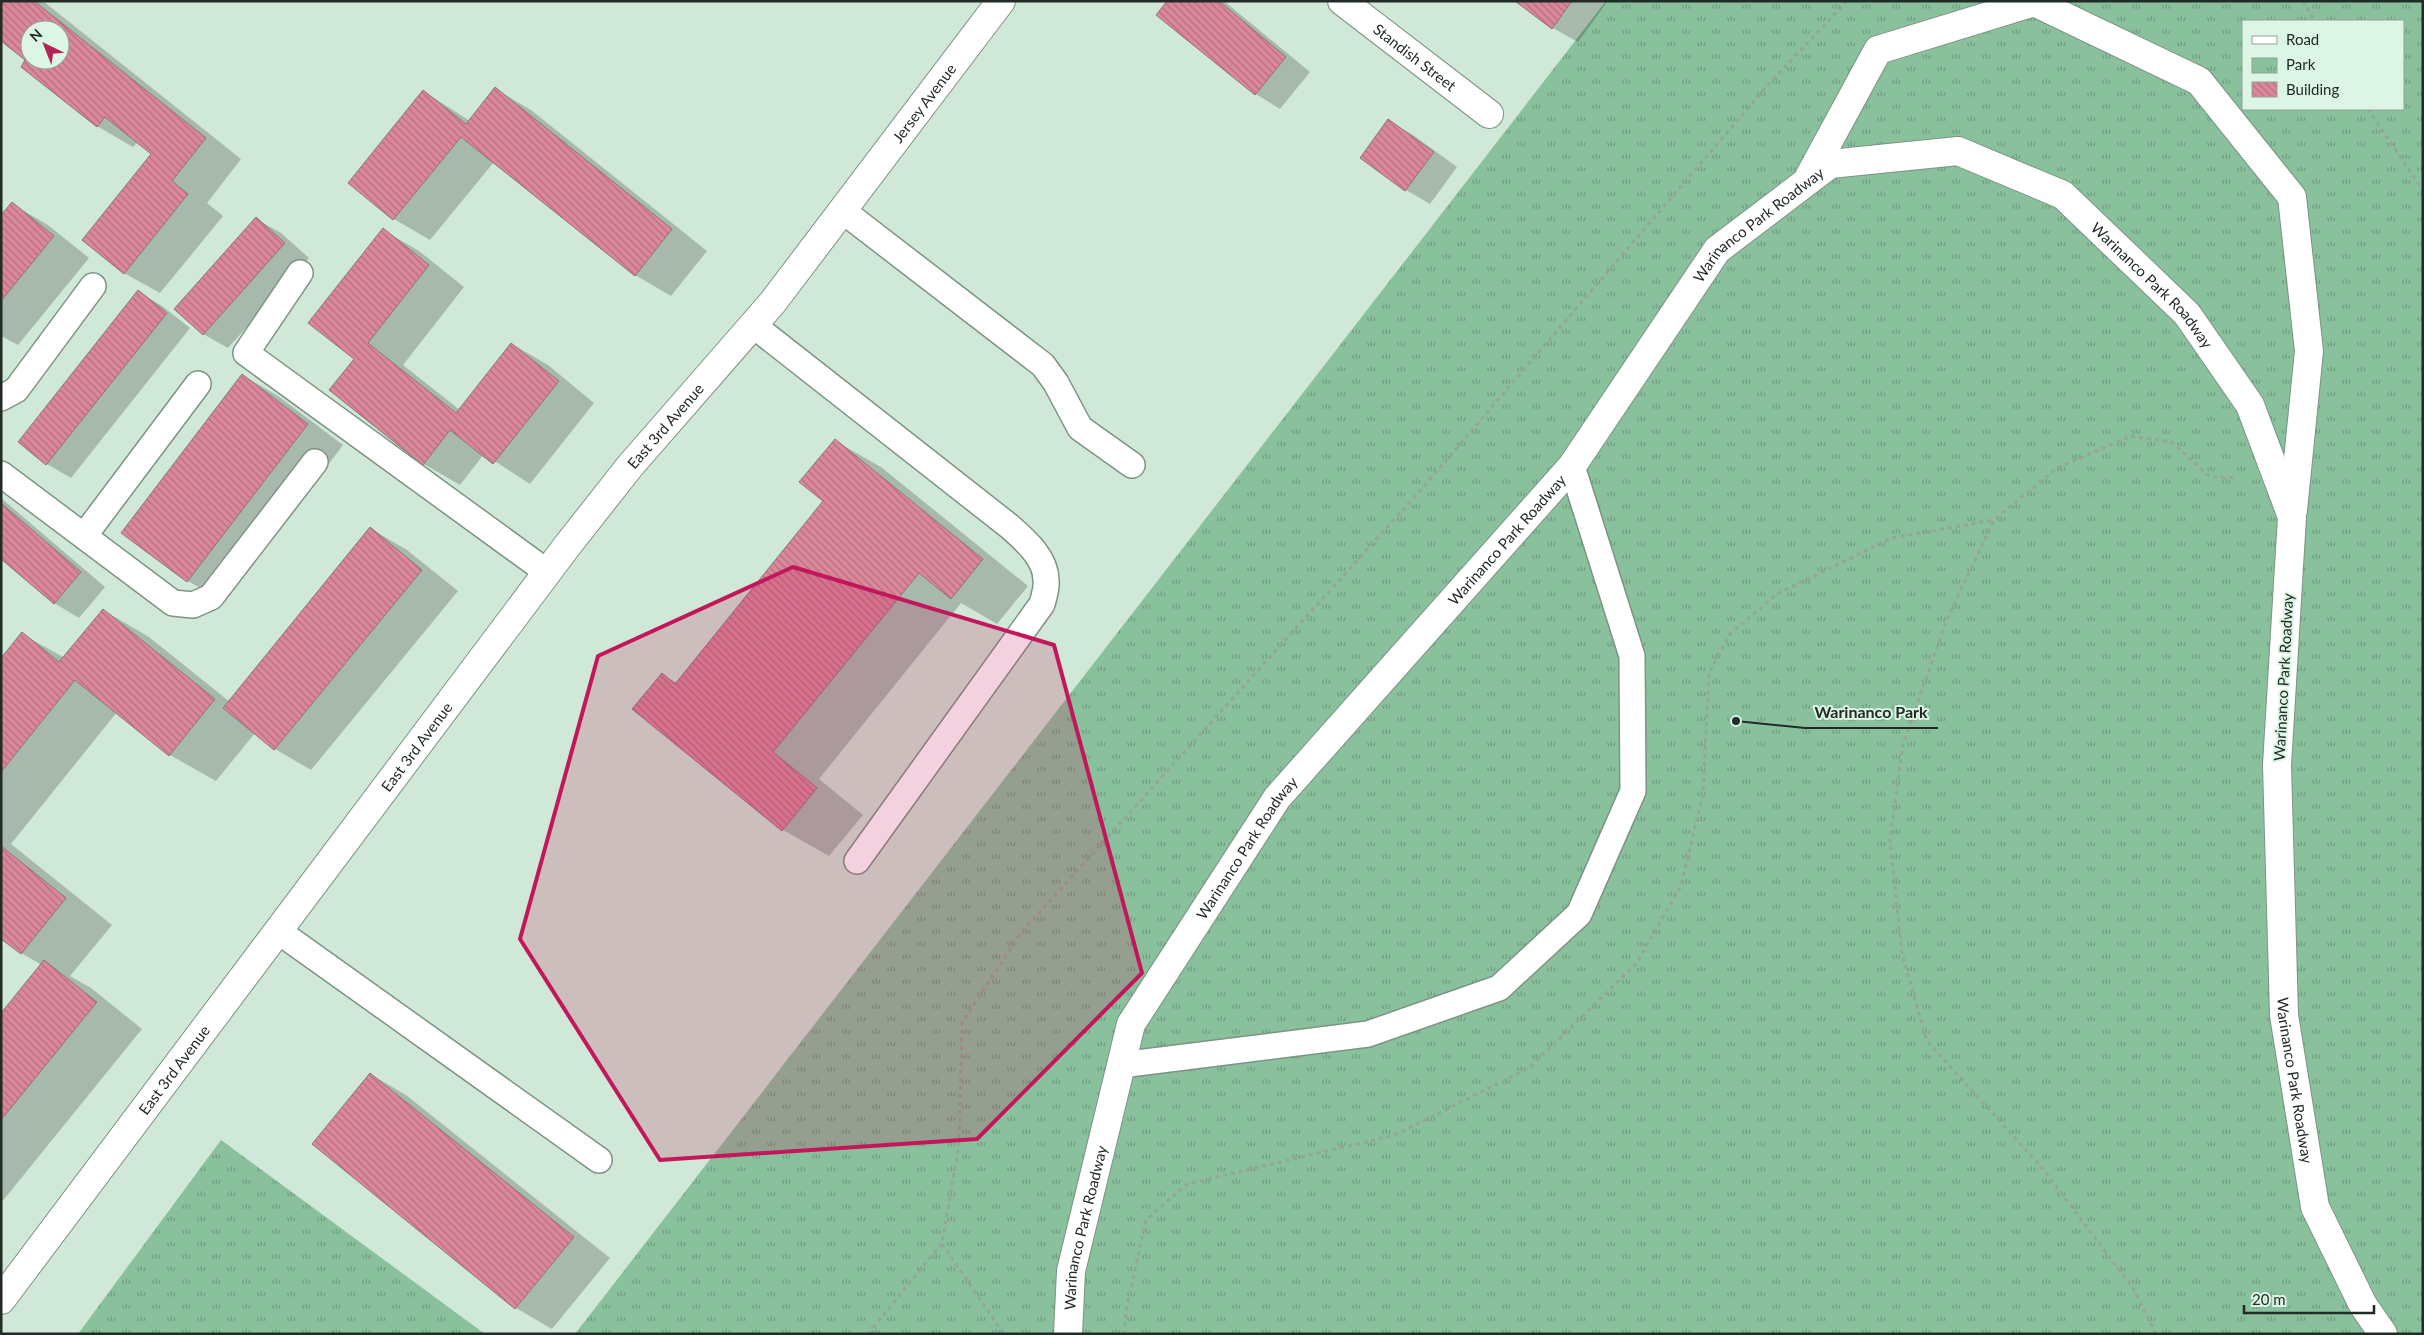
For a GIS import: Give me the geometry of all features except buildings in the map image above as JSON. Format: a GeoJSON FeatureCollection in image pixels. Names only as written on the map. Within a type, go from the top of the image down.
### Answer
{"type":"FeatureCollection","features":[{"type":"Feature","properties":{"kind":"street","name":"Jersey Avenue"},"geometry":{"type":"LineString","coordinates":[[846,208],[1001,1]]}},
{"type":"Feature","properties":{"kind":"street","name":"Standish Street"},"geometry":{"type":"LineString","coordinates":[[1342,1],[1489,114]]}},
{"type":"Feature","properties":{"kind":"street"},"geometry":{"type":"LineString","coordinates":[[1807,181],[1878,50],[2034,2],[2198,81],[2292,197],[2309,351],[2292,516]]}},
{"type":"Feature","properties":{"kind":"street","name":"Warinanco Park Roadway"},"geometry":{"type":"LineString","coordinates":[[1068,1334],[1071,1271],[1131,1024],[1277,798],[1572,466],[1717,250],[1830,164],[1958,151],[2063,195],[2187,314],[2250,405],[2292,516],[2277,765],[2284,1015],[2315,1207],[2363,1306],[2383,1334]]}},
{"type":"Feature","properties":{"kind":"street","name":"East 3rd Avenue"},"geometry":{"type":"LineString","coordinates":[[1,1300],[547,572],[630,466],[753,325],[846,208]]}},
{"type":"Feature","properties":{"kind":"lane"},"geometry":{"type":"LineString","coordinates":[[846,208],[1043,365],[1056,383],[1080,428],[1132,465]]}},
{"type":"Feature","properties":{"kind":"lane"},"geometry":{"type":"LineString","coordinates":[[300,273],[246,353],[547,572]]}},
{"type":"Feature","properties":{"kind":"lane"},"geometry":{"type":"LineString","coordinates":[[1,398],[16,390],[93,286]]}},
{"type":"Feature","properties":{"kind":"lane"},"geometry":{"type":"LineString","coordinates":[[753,325],[1009,526],[1026,542],[1044,565],[1046,581],[1042,604],[857,861]]}},
{"type":"Feature","properties":{"kind":"lane"},"geometry":{"type":"LineString","coordinates":[[84,536],[198,384]]}},
{"type":"Feature","properties":{"kind":"lane"},"geometry":{"type":"LineString","coordinates":[[1,474],[173,603],[193,605],[211,597],[315,462]]}},
{"type":"Feature","properties":{"kind":"lane"},"geometry":{"type":"LineString","coordinates":[[1121,1064],[1368,1034],[1499,988],[1579,914],[1633,791],[1632,656],[1572,466]]}},
{"type":"Feature","properties":{"kind":"lane"},"geometry":{"type":"LineString","coordinates":[[278,931],[599,1160]]}},
{"type":"Feature","properties":{"kind":"path"},"geometry":{"type":"LineString","coordinates":[[868,1334],[942,1243],[959,1145],[962,1023],[1020,934],[1418,493],[1767,86],[1847,1]]}},
{"type":"Feature","properties":{"kind":"path"},"geometry":{"type":"LineString","coordinates":[[2303,1],[2314,20]]}},
{"type":"Feature","properties":{"kind":"path"},"geometry":{"type":"LineString","coordinates":[[2369,110],[2423,191]]}},
{"type":"Feature","properties":{"kind":"path"},"geometry":{"type":"LineString","coordinates":[[2156,1334],[2133,1288],[2043,1170],[1927,1041],[1902,954],[1890,840],[1902,744],[1947,618],[1994,520],[2056,468],[2131,436],[2172,442],[2210,477],[2236,478],[2272,464]]}},
{"type":"Feature","properties":{"kind":"path"},"geometry":{"type":"LineString","coordinates":[[942,1243],[1004,1334]]}},
{"type":"Feature","properties":{"kind":"highlighted area"},"geometry":{"type":"Polygon","coordinates":[[[793,567],[1054,645],[1142,973],[977,1139],[660,1160],[520,939],[598,656],[793,567]]]}},
{"type":"Feature","properties":{"kind":"green space"},"geometry":{"type":"Polygon","coordinates":[[[1606,1],[2423,1],[2423,1334],[575,1334],[1606,1]]]}},
{"type":"Feature","properties":{"kind":"green space"},"geometry":{"type":"Polygon","coordinates":[[[221,1140],[485,1334],[78,1334],[221,1140]]]}},
{"type":"Feature","properties":{"kind":"place","name":"Warinanco Park"},"geometry":{"type":"Point","coordinates":[1736,721]}}]}
